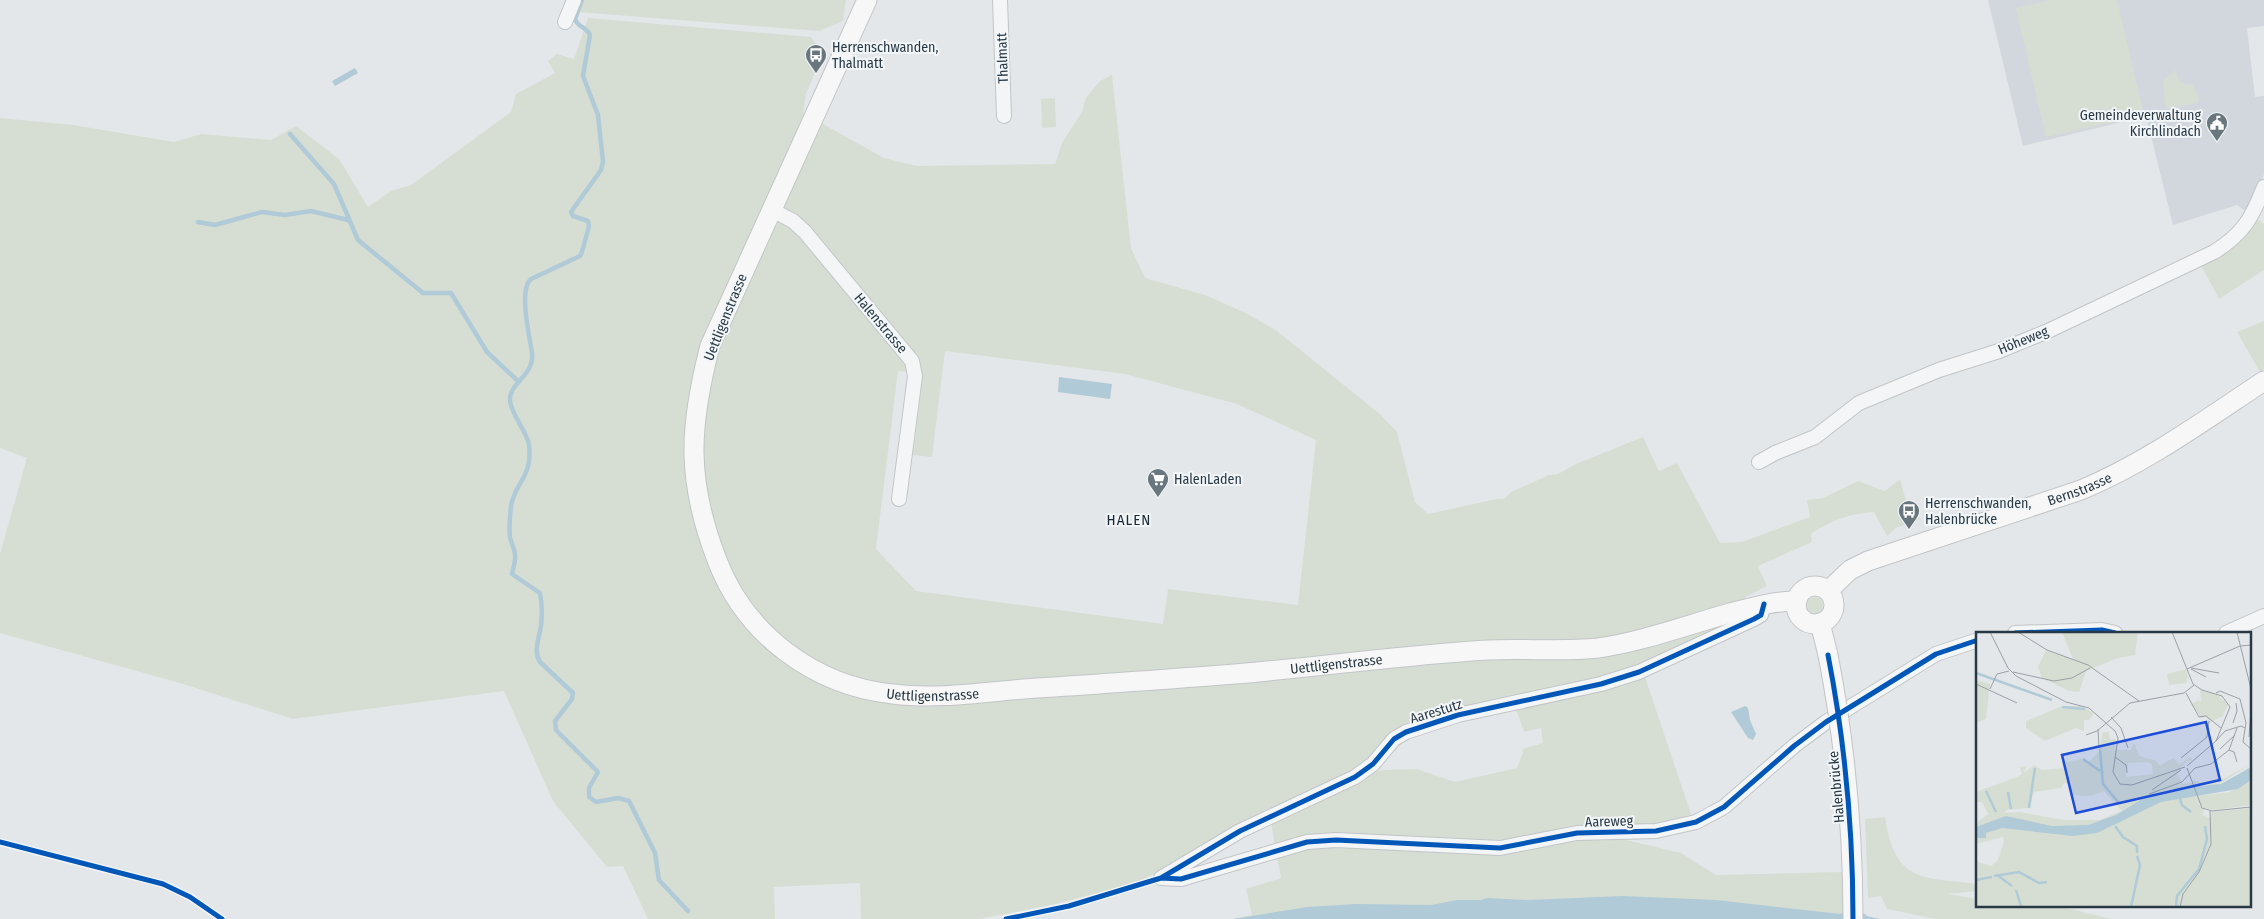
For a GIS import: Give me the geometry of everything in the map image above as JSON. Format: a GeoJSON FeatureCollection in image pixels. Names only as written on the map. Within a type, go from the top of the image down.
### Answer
{"type":"FeatureCollection","features":[{"type":"Feature","properties":{"kind":"main road","name":"Uettligenstrasse"},"geometry":{"type":"LineString","coordinates":[[867,0],[710,346],[700,384],[694,422],[693,464],[695,482],[707,534],[721,570],[741,606],[761,630],[785,652],[810,668],[839,682],[895,695],[932,695],[1289,670],[1489,650],[1582,649],[1626,642],[1764,604],[1797,601]]}},
{"type":"Feature","properties":{"kind":"main road","name":"Bernstrasse"},"geometry":{"type":"LineString","coordinates":[[1828,591],[1850,570],[1868,560],[2104,481],[2195,427],[2264,381]]}},
{"type":"Feature","properties":{"kind":"main road"},"geometry":{"type":"LineString","coordinates":[[1819,586],[1828,591],[1834,602],[1833,612],[1828,619],[1820,623],[1811,623],[1803,619],[1798,611],[1797,601],[1801,593],[1809,587],[1819,586]]}},
{"type":"Feature","properties":{"kind":"main road","name":"Halenbrücke"},"geometry":{"type":"LineString","coordinates":[[1820,623],[1828,655],[1848,783],[1852,834],[1853,919]]}},
{"type":"Feature","properties":{"kind":"street"},"geometry":{"type":"LineString","coordinates":[[566,22],[574,0]]}},
{"type":"Feature","properties":{"kind":"street","name":"Thalmatt"},"geometry":{"type":"LineString","coordinates":[[1000,0],[1004,116]]}},
{"type":"Feature","properties":{"kind":"street","name":"Höheweg"},"geometry":{"type":"LineString","coordinates":[[1759,462],[1775,453],[1815,437],[1859,403],[1939,370],[1999,351],[2048,331],[2214,252],[2231,240],[2246,225],[2254,213],[2264,187]]}},
{"type":"Feature","properties":{"kind":"street","name":"Halenstrasse"},"geometry":{"type":"LineString","coordinates":[[772,210],[793,222],[805,232],[912,361],[915,376],[899,499]]}},
{"type":"Feature","properties":{"kind":"street","name":"Aarestutz"},"geometry":{"type":"LineString","coordinates":[[1161,878],[1267,817],[1354,777],[1374,764],[1394,739],[1406,732],[1458,715],[1601,684],[1639,672],[1754,619],[1761,614],[1764,604]]}},
{"type":"Feature","properties":{"kind":"street"},"geometry":{"type":"LineString","coordinates":[[2228,632],[2264,616]]}},
{"type":"Feature","properties":{"kind":"street"},"geometry":{"type":"LineString","coordinates":[[2044,632],[2102,630],[2111,632]]}},
{"type":"Feature","properties":{"kind":"street","name":"Aareweg"},"geometry":{"type":"LineString","coordinates":[[1161,878],[1181,879],[1307,842],[1336,840],[1500,848],[1577,833],[1656,831],[1696,822],[1724,807],[1794,746],[1826,722],[1936,654],[1976,641]]}},
{"type":"Feature","properties":{"kind":"shaded area"},"geometry":{"type":"Polygon","coordinates":[[[583,0],[846,0],[843,21],[819,31],[578,12],[583,0]]]}},
{"type":"Feature","properties":{"kind":"shaded area"},"geometry":{"type":"Polygon","coordinates":[[[1988,0],[2264,0],[2264,26],[2247,28],[2255,97],[2264,96],[2264,174],[2248,213],[2237,205],[2173,225],[2146,116],[2023,146],[1988,0]]]}},
{"type":"Feature","properties":{"kind":"shaded area"},"geometry":{"type":"Polygon","coordinates":[[[2052,0],[2117,0],[2144,115],[2046,137],[2016,8],[2052,0]]]}},
{"type":"Feature","properties":{"kind":"shaded area"},"geometry":{"type":"Polygon","coordinates":[[[588,18],[811,37],[823,54],[806,94],[803,113],[884,158],[917,166],[1055,164],[1062,143],[1082,112],[1086,98],[1100,81],[1112,75],[1131,248],[1145,278],[1205,295],[1248,314],[1277,331],[1381,415],[1397,432],[1415,502],[1428,514],[1496,499],[1504,499],[1511,492],[1549,475],[1558,474],[1576,464],[1643,437],[1659,471],[1677,463],[1720,543],[1742,542],[1810,517],[1807,500],[1823,498],[1858,481],[1885,491],[1900,479],[1907,504],[1921,519],[1896,528],[1887,536],[1874,512],[1857,514],[1833,522],[1811,534],[1812,542],[1758,566],[1767,586],[1745,597],[1754,614],[1642,663],[1605,676],[1457,710],[1398,729],[1381,743],[1356,771],[1136,883],[1047,906],[978,919],[861,919],[860,883],[774,887],[775,919],[648,919],[623,866],[607,867],[553,801],[504,691],[293,719],[180,683],[0,633],[0,554],[27,458],[0,448],[0,118],[74,125],[174,142],[201,134],[271,140],[296,126],[339,159],[368,207],[391,191],[411,185],[511,112],[516,94],[555,73],[548,61],[557,54],[574,59],[588,18]],[[945,351],[932,457],[913,455],[923,374],[898,371],[876,549],[916,591],[1163,624],[1168,589],[1298,605],[1316,440],[1237,404],[1125,374],[945,351]]]}},
{"type":"Feature","properties":{"kind":"shaded area"},"geometry":{"type":"Polygon","coordinates":[[[2176,70],[2183,84],[2193,84],[2199,99],[2198,103],[2166,108],[2163,80],[2176,70]]]}},
{"type":"Feature","properties":{"kind":"shaded area"},"geometry":{"type":"Polygon","coordinates":[[[1055,98],[1056,127],[1042,128],[1041,99],[1055,98]]]}},
{"type":"Feature","properties":{"kind":"shaded area"},"geometry":{"type":"Polygon","coordinates":[[[2256,218],[2264,224],[2264,270],[2219,299],[2200,263],[2256,218]]]}},
{"type":"Feature","properties":{"kind":"shaded area"},"geometry":{"type":"Polygon","coordinates":[[[2264,321],[2264,369],[2260,372],[2237,332],[2264,321]]]}},
{"type":"Feature","properties":{"kind":"shaded area"},"geometry":{"type":"Polygon","coordinates":[[[1815,597],[1821,599],[1823,605],[1821,611],[1815,613],[1809,611],[1807,605],[1809,599],[1815,597]]]}},
{"type":"Feature","properties":{"kind":"shaded area"},"geometry":{"type":"Polygon","coordinates":[[[1645,677],[1691,814],[1670,825],[1511,844],[1275,847],[1271,821],[1369,774],[1383,770],[1417,769],[1455,782],[1517,768],[1523,753],[1522,749],[1543,743],[1541,728],[1524,732],[1515,706],[1645,677]]]}},
{"type":"Feature","properties":{"kind":"shaded area"},"geometry":{"type":"Polygon","coordinates":[[[1885,817],[1896,854],[1904,865],[1914,873],[1941,880],[1976,884],[1976,891],[1948,894],[1976,899],[1976,906],[2059,906],[2111,919],[1935,919],[1887,909],[1881,896],[1868,898],[1865,819],[1885,817]]]}},
{"type":"Feature","properties":{"kind":"shaded area"},"geometry":{"type":"Polygon","coordinates":[[[1609,836],[1681,853],[1716,875],[1842,872],[1844,903],[1853,919],[1233,919],[1252,915],[1246,889],[1281,878],[1276,852],[1308,845],[1419,849],[1609,836]]]}},
{"type":"Feature","properties":{"kind":"water"},"geometry":{"type":"Polygon","coordinates":[[[355,68],[358,73],[335,86],[332,81],[355,68]]]}},
{"type":"Feature","properties":{"kind":"water"},"geometry":{"type":"Polygon","coordinates":[[[1059,377],[1112,384],[1110,399],[1058,392],[1059,377]]]}},
{"type":"Feature","properties":{"kind":"water"},"geometry":{"type":"Polygon","coordinates":[[[1745,706],[1748,708],[1750,720],[1756,734],[1753,740],[1748,738],[1731,712],[1745,706]]]}},
{"type":"Feature","properties":{"kind":"water"},"geometry":{"type":"Polygon","coordinates":[[[1622,896],[1716,900],[1840,914],[1846,911],[1880,919],[1233,919],[1307,907],[1356,904],[1432,905],[1457,900],[1481,900],[1487,898],[1528,900],[1622,896]]]}},
{"type":"Feature","properties":{"kind":"waterway"},"geometry":{"type":"LineString","coordinates":[[582,0],[575,19],[590,35],[583,76],[598,115],[603,162],[601,170],[571,212],[573,216],[588,221],[589,226],[580,256],[531,279],[527,284],[525,293],[532,361],[526,373],[513,389],[510,400],[513,411],[528,440],[530,456],[526,472],[511,506],[510,537],[515,557],[512,574],[540,593],[542,618],[537,649],[538,658],[573,693],[572,699],[555,721],[556,730],[598,772],[589,788],[589,797],[596,802],[618,798],[629,801],[655,853],[659,880],[688,911]]}},
{"type":"Feature","properties":{"kind":"waterway"},"geometry":{"type":"LineString","coordinates":[[290,134],[334,184],[358,240],[423,293],[451,293],[487,352],[519,382]]}},
{"type":"Feature","properties":{"kind":"waterway"},"geometry":{"type":"LineString","coordinates":[[198,222],[215,225],[262,212],[285,215],[311,211],[348,220]]}},
{"type":"Feature","properties":{"kind":"cycle path"},"geometry":{"type":"LineString","coordinates":[[1161,878],[1240,831],[1355,777],[1373,764],[1394,739],[1406,732],[1458,715],[1601,684],[1639,672],[1754,619],[1761,615],[1764,604]]}},
{"type":"Feature","properties":{"kind":"cycle path"},"geometry":{"type":"LineString","coordinates":[[2044,632],[2102,630],[2111,632]]}},
{"type":"Feature","properties":{"kind":"cycle path"},"geometry":{"type":"LineString","coordinates":[[1006,919],[1069,906],[1161,878],[1181,879],[1307,842],[1336,840],[1500,848],[1577,833],[1656,831],[1696,822],[1724,807],[1794,746],[1826,722],[1936,654],[1976,641]]}},
{"type":"Feature","properties":{"kind":"cycle path"},"geometry":{"type":"LineString","coordinates":[[1828,655],[1839,720],[1847,786],[1850,819],[1853,919]]}},
{"type":"Feature","properties":{"kind":"cycle path"},"geometry":{"type":"LineString","coordinates":[[0,842],[163,884],[190,897],[222,919]]}},
{"type":"Feature","properties":{"kind":"place","name":"Herrenschwanden, Thalmatt"},"geometry":{"type":"Point","coordinates":[816,74]}},
{"type":"Feature","properties":{"kind":"place","name":"Gemeindeverwaltung Kirchlindach"},"geometry":{"type":"Point","coordinates":[2217,142]}},
{"type":"Feature","properties":{"kind":"place","name":"HalenLaden"},"geometry":{"type":"Point","coordinates":[1158,498]}},
{"type":"Feature","properties":{"kind":"place","name":"Herrenschwanden, Halenbrücke"},"geometry":{"type":"Point","coordinates":[1909,530]}},
{"type":"Feature","properties":{"kind":"district","name":"HALEN"},"geometry":{"type":"Point","coordinates":[1129,520]}}]}
